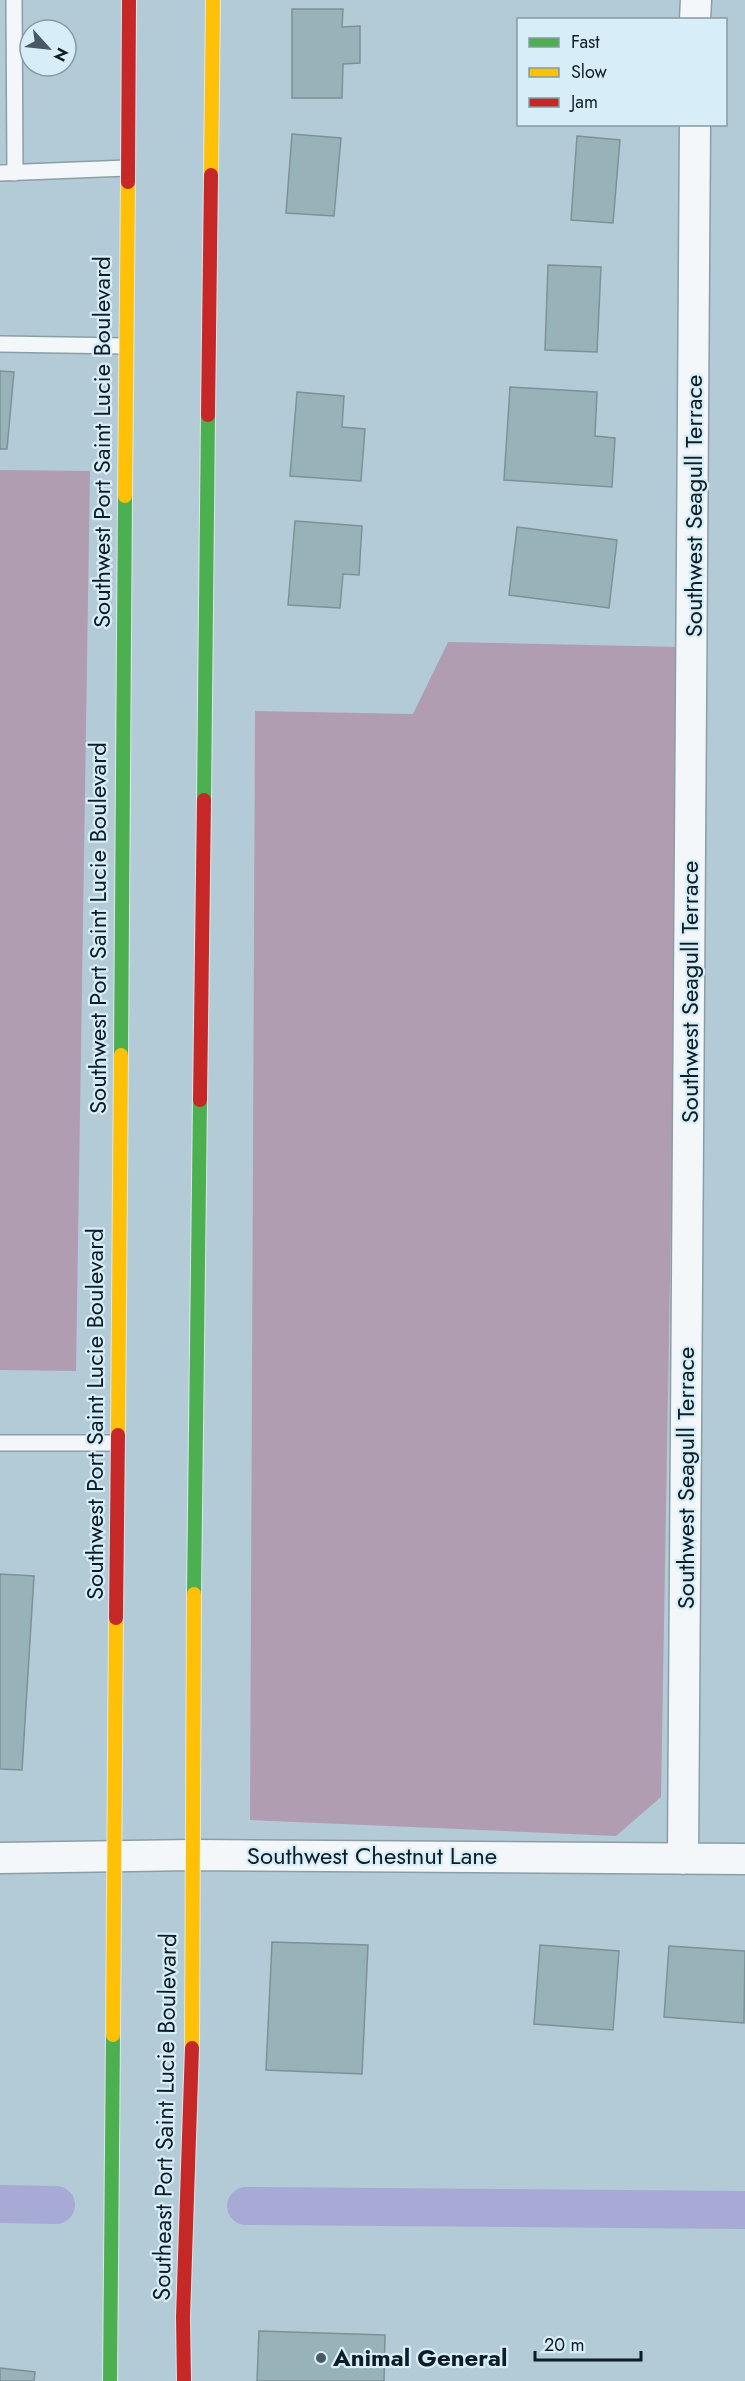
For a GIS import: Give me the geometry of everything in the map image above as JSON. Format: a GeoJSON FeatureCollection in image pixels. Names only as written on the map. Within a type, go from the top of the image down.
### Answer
{"type":"FeatureCollection","features":[{"type":"Feature","properties":{"kind":"main road","name":"Southwest Port Saint Lucie Boulevard"},"geometry":{"type":"LineString","coordinates":[[114,1856],[129,0]]}},
{"type":"Feature","properties":{"kind":"main road"},"geometry":{"type":"LineString","coordinates":[[193,1855],[213,0]]}},
{"type":"Feature","properties":{"kind":"main road","name":"Southeast Port Saint Lucie Boulevard"},"geometry":{"type":"LineString","coordinates":[[184,2381],[183,2317],[192,2112],[193,1855]]}},
{"type":"Feature","properties":{"kind":"main road","name":"Southeast Port Saint Lucie Boulevard"},"geometry":{"type":"LineString","coordinates":[[110,2381],[114,1856]]}},
{"type":"Feature","properties":{"kind":"street"},"geometry":{"type":"LineString","coordinates":[[696,0],[696,18]]}},
{"type":"Feature","properties":{"kind":"street","name":"Southwest Seagull Terrace"},"geometry":{"type":"LineString","coordinates":[[683,1859],[695,126]]}},
{"type":"Feature","properties":{"kind":"street","name":"Southwest Chestnut Lane"},"geometry":{"type":"LineString","coordinates":[[0,1858],[193,1855],[745,1859]]}},
{"type":"Feature","properties":{"kind":"lane"},"geometry":{"type":"LineString","coordinates":[[14,0],[8,173],[127,168]]}},
{"type":"Feature","properties":{"kind":"lane"},"geometry":{"type":"LineString","coordinates":[[0,344],[125,346]]}},
{"type":"Feature","properties":{"kind":"lane"},"geometry":{"type":"LineString","coordinates":[[0,1443],[117,1443]]}},
{"type":"Feature","properties":{"kind":"shaded area"},"geometry":{"type":"Polygon","coordinates":[[[0,470],[90,471],[76,1371],[0,1370],[0,470]]]}},
{"type":"Feature","properties":{"kind":"shaded area"},"geometry":{"type":"Polygon","coordinates":[[[448,642],[681,647],[661,1797],[616,1836],[250,1820],[255,711],[413,714],[448,642]]]}},
{"type":"Feature","properties":{"kind":"building"},"geometry":{"type":"Polygon","coordinates":[[[292,9],[343,9],[342,27],[360,26],[360,63],[343,64],[342,98],[292,98],[292,9]]]}},
{"type":"Feature","properties":{"kind":"building"},"geometry":{"type":"Polygon","coordinates":[[[292,134],[341,138],[334,216],[286,213],[292,134]]]}},
{"type":"Feature","properties":{"kind":"building"},"geometry":{"type":"Polygon","coordinates":[[[577,136],[620,140],[613,223],[571,220],[577,136]]]}},
{"type":"Feature","properties":{"kind":"building"},"geometry":{"type":"Polygon","coordinates":[[[548,265],[601,267],[597,352],[545,350],[548,265]]]}},
{"type":"Feature","properties":{"kind":"building"},"geometry":{"type":"Polygon","coordinates":[[[0,371],[14,372],[7,449],[0,449],[0,371]]]}},
{"type":"Feature","properties":{"kind":"building"},"geometry":{"type":"Polygon","coordinates":[[[510,387],[597,392],[595,436],[615,438],[612,487],[504,480],[510,387]]]}},
{"type":"Feature","properties":{"kind":"building"},"geometry":{"type":"Polygon","coordinates":[[[297,392],[344,396],[342,427],[365,429],[361,481],[290,476],[297,392]]]}},
{"type":"Feature","properties":{"kind":"building"},"geometry":{"type":"Polygon","coordinates":[[[295,521],[362,526],[359,575],[343,574],[340,608],[288,605],[295,521]]]}},
{"type":"Feature","properties":{"kind":"building"},"geometry":{"type":"Polygon","coordinates":[[[517,527],[617,540],[609,608],[509,595],[517,527]]]}},
{"type":"Feature","properties":{"kind":"building"},"geometry":{"type":"Polygon","coordinates":[[[0,1574],[34,1576],[22,1770],[0,1769],[0,1574]]]}},
{"type":"Feature","properties":{"kind":"building"},"geometry":{"type":"Polygon","coordinates":[[[272,1942],[368,1945],[362,2074],[266,2070],[272,1942]]]}},
{"type":"Feature","properties":{"kind":"building"},"geometry":{"type":"Polygon","coordinates":[[[540,1945],[619,1951],[613,2030],[534,2024],[540,1945]]]}},
{"type":"Feature","properties":{"kind":"building"},"geometry":{"type":"Polygon","coordinates":[[[669,1946],[745,1951],[744,2023],[664,2017],[669,1946]]]}},
{"type":"Feature","properties":{"kind":"building","name":"Animal General"},"geometry":{"type":"Polygon","coordinates":[[[259,2331],[385,2335],[384,2381],[257,2381],[259,2331]]]}},
{"type":"Feature","properties":{"kind":"building"},"geometry":{"type":"Polygon","coordinates":[[[0,2368],[35,2372],[34,2381],[0,2381],[0,2368]]]}},
{"type":"Feature","properties":{"kind":"waterway"},"geometry":{"type":"LineString","coordinates":[[0,2204],[56,2205]]}},
{"type":"Feature","properties":{"kind":"waterway"},"geometry":{"type":"LineString","coordinates":[[246,2206],[745,2210]]}},
{"type":"Feature","properties":{"kind":"traffic: fast"},"geometry":{"type":"LineString","coordinates":[[204,800],[208,415]]}},
{"type":"Feature","properties":{"kind":"traffic: fast"},"geometry":{"type":"LineString","coordinates":[[121,1055],[125,496]]}},
{"type":"Feature","properties":{"kind":"traffic: fast"},"geometry":{"type":"LineString","coordinates":[[194,1594],[200,1100]]}},
{"type":"Feature","properties":{"kind":"traffic: fast"},"geometry":{"type":"LineString","coordinates":[[110,2381],[113,2035]]}},
{"type":"Feature","properties":{"kind":"traffic: slow"},"geometry":{"type":"LineString","coordinates":[[211,175],[213,0]]}},
{"type":"Feature","properties":{"kind":"traffic: slow"},"geometry":{"type":"LineString","coordinates":[[125,496],[128,182]]}},
{"type":"Feature","properties":{"kind":"traffic: slow"},"geometry":{"type":"LineString","coordinates":[[118,1435],[121,1055]]}},
{"type":"Feature","properties":{"kind":"traffic: slow"},"geometry":{"type":"LineString","coordinates":[[192,2048],[194,1594]]}},
{"type":"Feature","properties":{"kind":"traffic: slow"},"geometry":{"type":"LineString","coordinates":[[113,2035],[116,1618]]}},
{"type":"Feature","properties":{"kind":"traffic: jam"},"geometry":{"type":"LineString","coordinates":[[128,182],[129,0]]}},
{"type":"Feature","properties":{"kind":"traffic: jam"},"geometry":{"type":"LineString","coordinates":[[208,415],[211,175]]}},
{"type":"Feature","properties":{"kind":"traffic: jam"},"geometry":{"type":"LineString","coordinates":[[200,1100],[204,800]]}},
{"type":"Feature","properties":{"kind":"traffic: jam"},"geometry":{"type":"LineString","coordinates":[[116,1618],[118,1435]]}},
{"type":"Feature","properties":{"kind":"traffic: jam"},"geometry":{"type":"LineString","coordinates":[[184,2381],[183,2317],[192,2048]]}},
{"type":"Feature","properties":{"kind":"place","name":"Animal General"},"geometry":{"type":"Point","coordinates":[321,2358]}}]}
